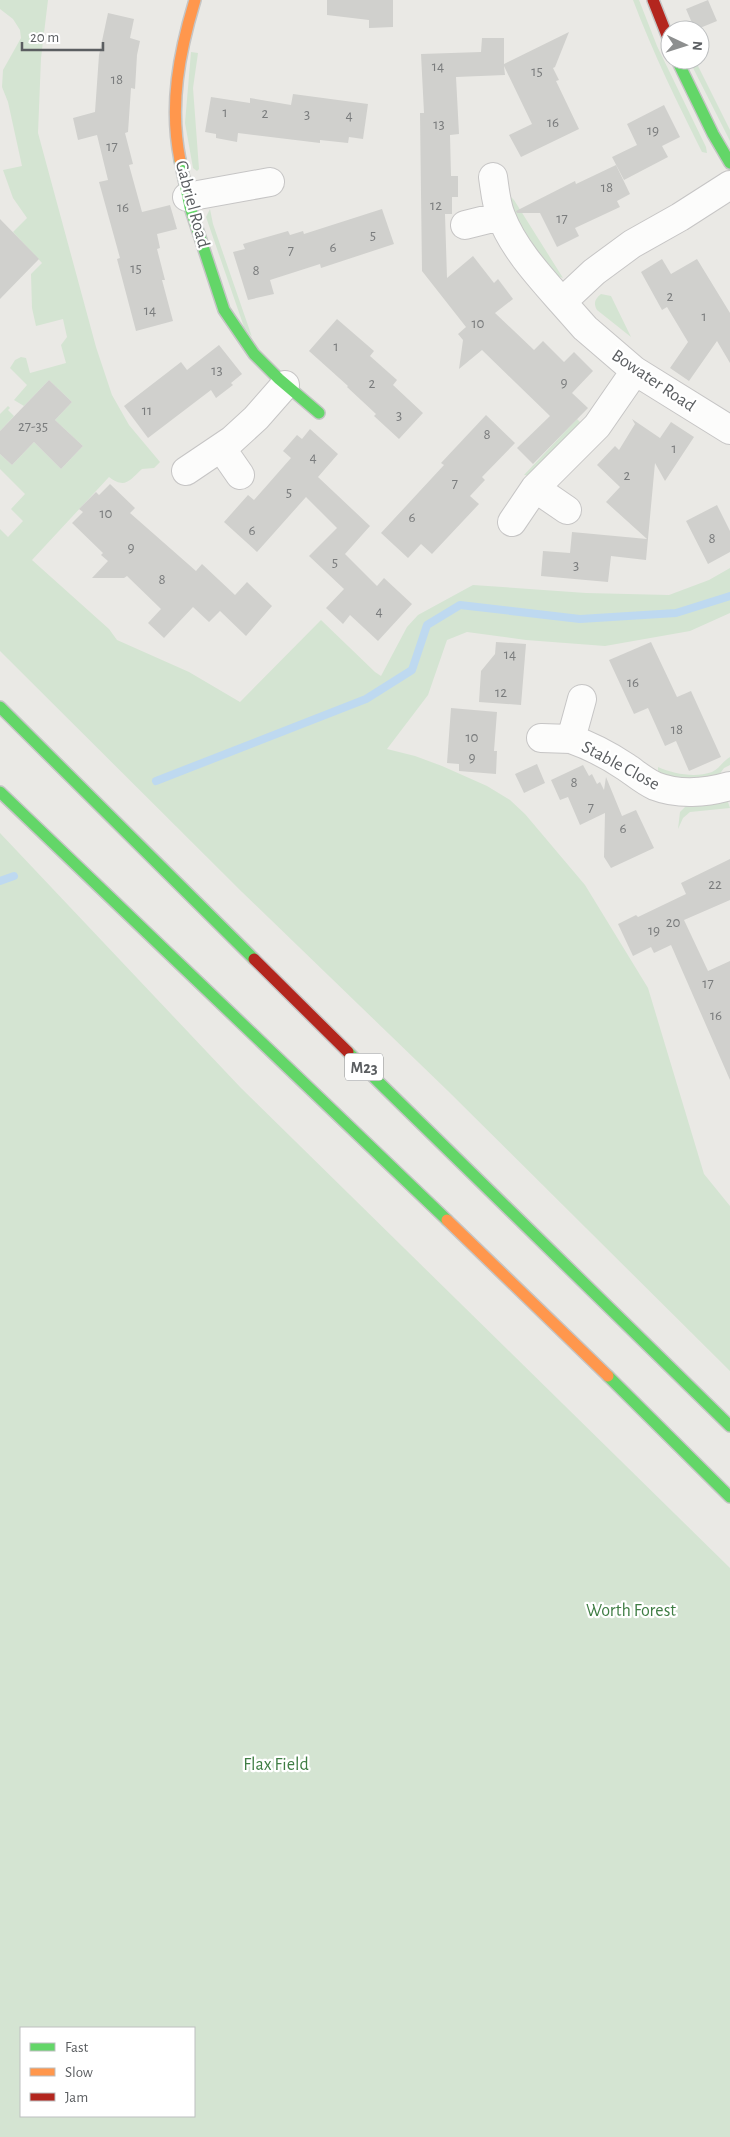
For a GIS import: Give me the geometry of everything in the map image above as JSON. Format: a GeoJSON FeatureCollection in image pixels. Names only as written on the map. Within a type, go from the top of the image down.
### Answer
{"type":"FeatureCollection","features":[{"type":"Feature","properties":{"kind":"main road","name":"Gabriel Road"},"geometry":{"type":"LineString","coordinates":[[195,0],[180,58],[175,100],[176,129],[188,197],[228,318],[242,340],[285,385],[318,413]]}},
{"type":"Feature","properties":{"kind":"main road"},"geometry":{"type":"LineString","coordinates":[[653,0],[661,20]]}},
{"type":"Feature","properties":{"kind":"main road"},"geometry":{"type":"LineString","coordinates":[[682,70],[713,134],[730,163]]}},
{"type":"Feature","properties":{"kind":"main road","name":"M23"},"geometry":{"type":"LineString","coordinates":[[0,707],[458,1161],[730,1426]]}},
{"type":"Feature","properties":{"kind":"main road"},"geometry":{"type":"LineString","coordinates":[[0,792],[549,1318],[730,1497]]}},
{"type":"Feature","properties":{"kind":"street","name":"Bowater Road"},"geometry":{"type":"LineString","coordinates":[[493,177],[501,216],[519,248],[585,328],[636,371],[730,430]]}},
{"type":"Feature","properties":{"kind":"street"},"geometry":{"type":"LineString","coordinates":[[188,197],[270,182]]}},
{"type":"Feature","properties":{"kind":"street"},"geometry":{"type":"LineString","coordinates":[[562,302],[594,272],[632,244],[680,217],[730,185]]}},
{"type":"Feature","properties":{"kind":"street"},"geometry":{"type":"LineString","coordinates":[[465,225],[501,216]]}},
{"type":"Feature","properties":{"kind":"street"},"geometry":{"type":"LineString","coordinates":[[512,522],[534,488],[597,426],[636,371]]}},
{"type":"Feature","properties":{"kind":"street"},"geometry":{"type":"LineString","coordinates":[[186,471],[222,449],[256,418],[285,385]]}},
{"type":"Feature","properties":{"kind":"street"},"geometry":{"type":"LineString","coordinates":[[222,449],[240,474]]}},
{"type":"Feature","properties":{"kind":"street"},"geometry":{"type":"LineString","coordinates":[[534,488],[567,510]]}},
{"type":"Feature","properties":{"kind":"street","name":"Stable Close"},"geometry":{"type":"LineString","coordinates":[[571,739],[582,699]]}},
{"type":"Feature","properties":{"kind":"street","name":"Stable Close"},"geometry":{"type":"LineString","coordinates":[[541,738],[571,739],[595,748],[653,785],[665,789],[678,792],[705,791],[730,786]]}},
{"type":"Feature","properties":{"kind":"green space"},"geometry":{"type":"Polygon","coordinates":[[[0,0],[48,0],[41,58],[38,133],[96,347],[112,395],[129,425],[160,462],[154,468],[142,469],[127,482],[114,481],[109,477],[32,560],[109,629],[117,640],[189,672],[240,702],[321,620],[381,676],[407,627],[418,615],[473,585],[586,593],[669,595],[709,580],[730,568],[730,613],[690,631],[605,646],[526,640],[467,632],[447,640],[428,695],[387,749],[415,756],[442,766],[487,786],[510,800],[525,814],[585,885],[648,988],[704,1174],[730,1206],[730,1371],[448,1091],[242,892],[0,651],[0,529],[8,537],[23,521],[11,509],[25,494],[0,469],[0,454],[12,465],[34,442],[61,469],[83,446],[55,420],[72,402],[49,380],[24,406],[14,400],[27,385],[10,368],[15,360],[21,357],[26,358],[30,373],[66,363],[61,345],[67,337],[63,319],[36,326],[32,308],[31,274],[42,263],[13,232],[27,218],[13,198],[3,170],[22,166],[8,102],[2,87],[3,70],[21,38],[20,30],[13,19],[0,9],[0,0]]]}},
{"type":"Feature","properties":{"kind":"green space"},"geometry":{"type":"Polygon","coordinates":[[[633,0],[639,0],[660,52],[660,65],[657,58],[633,0]]]}},
{"type":"Feature","properties":{"kind":"green space"},"geometry":{"type":"Polygon","coordinates":[[[191,52],[198,53],[193,88],[199,169],[197,171],[193,168],[185,123],[191,52]]]}},
{"type":"Feature","properties":{"kind":"green space"},"geometry":{"type":"Polygon","coordinates":[[[662,70],[669,70],[706,147],[707,153],[702,152],[662,70]]]}},
{"type":"Feature","properties":{"kind":"green space"},"geometry":{"type":"Polygon","coordinates":[[[694,70],[700,70],[730,130],[730,141],[694,70]]]}},
{"type":"Feature","properties":{"kind":"green space"},"geometry":{"type":"Polygon","coordinates":[[[506,192],[514,200],[563,278],[552,274],[516,221],[506,192]]]}},
{"type":"Feature","properties":{"kind":"green space"},"geometry":{"type":"Polygon","coordinates":[[[210,209],[213,224],[252,337],[244,327],[206,217],[210,209]]]}},
{"type":"Feature","properties":{"kind":"green space"},"geometry":{"type":"Polygon","coordinates":[[[601,294],[611,296],[631,337],[597,310],[595,301],[601,294]]]}},
{"type":"Feature","properties":{"kind":"green space"},"geometry":{"type":"Polygon","coordinates":[[[8,406],[10,408],[8,410],[14,416],[0,431],[0,414],[8,406]]]}},
{"type":"Feature","properties":{"kind":"green space"},"geometry":{"type":"Polygon","coordinates":[[[577,419],[581,423],[532,476],[524,475],[577,419]]]}},
{"type":"Feature","properties":{"kind":"green space"},"geometry":{"type":"Polygon","coordinates":[[[730,757],[730,765],[724,768],[716,779],[701,781],[658,776],[658,767],[671,772],[705,774],[714,771],[730,757]]]}},
{"type":"Feature","properties":{"kind":"green space"},"geometry":{"type":"Polygon","coordinates":[[[723,800],[728,802],[730,808],[690,812],[683,818],[678,829],[680,812],[687,805],[723,800]]]}},
{"type":"Feature","properties":{"kind":"green space","name":"Flax Field"},"geometry":{"type":"Polygon","coordinates":[[[0,833],[241,1088],[730,1568],[730,2137],[0,2137],[0,833]]]}},
{"type":"Feature","properties":{"kind":"building"},"geometry":{"type":"Polygon","coordinates":[[[327,0],[393,0],[393,27],[369,28],[369,20],[327,15],[327,0]]]}},
{"type":"Feature","properties":{"kind":"building"},"geometry":{"type":"Polygon","coordinates":[[[708,0],[717,21],[710,24],[710,20],[691,20],[686,9],[708,0]]]}},
{"type":"Feature","properties":{"kind":"building"},"geometry":{"type":"Polygon","coordinates":[[[108,13],[134,19],[130,38],[140,41],[137,55],[135,89],[131,88],[128,132],[125,133],[133,164],[129,165],[142,212],[170,205],[177,229],[157,234],[160,248],[157,249],[165,280],[162,280],[173,321],[136,331],[117,259],[120,258],[99,182],[108,180],[97,135],[78,140],[73,118],[95,112],[99,55],[108,13]]]}},
{"type":"Feature","properties":{"kind":"building"},"geometry":{"type":"Polygon","coordinates":[[[569,32],[553,68],[559,80],[556,81],[579,129],[521,157],[509,135],[532,124],[504,66],[505,75],[456,77],[459,134],[450,135],[451,176],[458,176],[458,197],[452,197],[452,214],[445,214],[447,278],[473,256],[494,283],[498,279],[513,299],[495,313],[534,350],[543,341],[564,362],[574,352],[593,371],[572,393],[588,408],[533,464],[517,448],[550,416],[482,350],[459,369],[463,340],[458,334],[466,327],[422,271],[420,113],[424,113],[421,54],[481,52],[482,38],[504,38],[504,64],[569,32]]]}},
{"type":"Feature","properties":{"kind":"building"},"geometry":{"type":"Polygon","coordinates":[[[293,94],[368,104],[363,139],[349,137],[348,143],[320,140],[320,143],[238,133],[237,142],[216,138],[216,134],[205,132],[211,97],[250,103],[250,98],[291,105],[293,94]]]}},
{"type":"Feature","properties":{"kind":"building"},"geometry":{"type":"Polygon","coordinates":[[[664,105],[680,137],[662,146],[668,157],[624,180],[612,157],[637,145],[627,124],[664,105]]]}},
{"type":"Feature","properties":{"kind":"building"},"geometry":{"type":"Polygon","coordinates":[[[616,165],[630,194],[617,201],[620,207],[575,228],[579,236],[557,247],[540,213],[517,213],[516,211],[575,181],[576,184],[616,165]]]}},
{"type":"Feature","properties":{"kind":"building"},"geometry":{"type":"Polygon","coordinates":[[[382,209],[394,244],[321,268],[320,264],[270,280],[274,294],[248,300],[233,252],[245,249],[243,244],[288,231],[290,235],[303,231],[304,234],[382,209]]]}},
{"type":"Feature","properties":{"kind":"building"},"geometry":{"type":"Polygon","coordinates":[[[0,219],[39,259],[0,299],[0,219]]]}},
{"type":"Feature","properties":{"kind":"building"},"geometry":{"type":"Polygon","coordinates":[[[662,259],[671,274],[697,259],[730,313],[730,363],[717,341],[689,381],[670,368],[688,342],[667,307],[662,310],[641,272],[662,259]]]}},
{"type":"Feature","properties":{"kind":"building"},"geometry":{"type":"Polygon","coordinates":[[[337,319],[374,351],[370,356],[397,380],[393,385],[423,413],[399,439],[374,416],[376,414],[348,386],[309,351],[337,319]]]}},
{"type":"Feature","properties":{"kind":"building"},"geometry":{"type":"Polygon","coordinates":[[[219,345],[242,374],[231,383],[233,385],[216,398],[211,390],[148,438],[124,406],[181,362],[187,370],[219,345]]]}},
{"type":"Feature","properties":{"kind":"building"},"geometry":{"type":"Polygon","coordinates":[[[49,380],[72,402],[55,420],[83,446],[61,469],[34,442],[12,465],[0,454],[0,431],[49,380]]]}},
{"type":"Feature","properties":{"kind":"building"},"geometry":{"type":"Polygon","coordinates":[[[486,415],[515,443],[482,477],[485,480],[470,496],[479,504],[432,554],[421,544],[408,558],[381,533],[444,465],[441,463],[486,415]]]}},
{"type":"Feature","properties":{"kind":"building"},"geometry":{"type":"Polygon","coordinates":[[[632,419],[660,438],[671,422],[694,437],[665,481],[655,463],[646,560],[611,556],[608,582],[541,576],[543,551],[570,553],[572,532],[647,539],[606,502],[620,487],[597,465],[615,446],[619,450],[635,424],[632,419]]]}},
{"type":"Feature","properties":{"kind":"building"},"geometry":{"type":"Polygon","coordinates":[[[310,429],[338,454],[318,477],[370,526],[345,554],[377,586],[384,578],[412,604],[378,641],[350,615],[343,624],[326,608],[344,589],[309,556],[337,528],[306,497],[257,552],[224,522],[248,495],[254,500],[291,458],[283,451],[297,435],[302,439],[310,429]]]}},
{"type":"Feature","properties":{"kind":"building"},"geometry":{"type":"Polygon","coordinates":[[[110,484],[135,508],[130,513],[196,571],[202,564],[235,595],[247,582],[272,606],[246,636],[220,611],[209,622],[193,607],[164,638],[148,623],[161,609],[127,576],[124,578],[92,578],[108,561],[101,555],[103,553],[72,523],[83,512],[79,509],[96,492],[99,495],[110,484]]]}},
{"type":"Feature","properties":{"kind":"building"},"geometry":{"type":"Polygon","coordinates":[[[717,505],[730,531],[730,552],[708,564],[686,521],[717,505]]]}},
{"type":"Feature","properties":{"kind":"building"},"geometry":{"type":"Polygon","coordinates":[[[496,642],[526,644],[521,705],[479,702],[481,671],[495,654],[496,642]]]}},
{"type":"Feature","properties":{"kind":"building"},"geometry":{"type":"Polygon","coordinates":[[[651,642],[677,697],[691,691],[721,757],[689,771],[676,741],[665,746],[648,708],[634,714],[609,660],[651,642]]]}},
{"type":"Feature","properties":{"kind":"building"},"geometry":{"type":"Polygon","coordinates":[[[451,708],[497,712],[494,751],[497,751],[496,774],[459,771],[459,764],[447,763],[451,708]]]}},
{"type":"Feature","properties":{"kind":"building"},"geometry":{"type":"Polygon","coordinates":[[[537,764],[545,783],[524,793],[515,774],[537,764]]]}},
{"type":"Feature","properties":{"kind":"building"},"geometry":{"type":"Polygon","coordinates":[[[583,765],[589,776],[592,774],[597,784],[600,782],[604,790],[606,777],[622,816],[636,810],[654,848],[611,868],[604,857],[605,813],[580,825],[568,797],[560,800],[551,780],[583,765]]]}},
{"type":"Feature","properties":{"kind":"building"},"geometry":{"type":"Polygon","coordinates":[[[730,859],[730,900],[684,920],[708,971],[730,961],[730,1080],[671,945],[654,953],[651,947],[633,956],[618,924],[636,915],[638,917],[686,894],[681,883],[730,859]]]}},
{"type":"Feature","properties":{"kind":"waterway"},"geometry":{"type":"LineString","coordinates":[[156,781],[366,699],[412,670],[427,625],[460,605],[580,619],[676,613],[730,596]]}},
{"type":"Feature","properties":{"kind":"waterway"},"geometry":{"type":"LineString","coordinates":[[0,881],[14,876]]}},
{"type":"Feature","properties":{"kind":"traffic: fast"},"geometry":{"type":"LineString","coordinates":[[682,70],[713,134],[730,163]]}},
{"type":"Feature","properties":{"kind":"traffic: fast"},"geometry":{"type":"LineString","coordinates":[[180,160],[190,207],[224,310],[254,354],[279,379],[319,413]]}},
{"type":"Feature","properties":{"kind":"traffic: fast"},"geometry":{"type":"LineString","coordinates":[[0,707],[254,959]]}},
{"type":"Feature","properties":{"kind":"traffic: fast"},"geometry":{"type":"LineString","coordinates":[[0,792],[447,1220]]}},
{"type":"Feature","properties":{"kind":"traffic: fast"},"geometry":{"type":"LineString","coordinates":[[348,1052],[730,1426]]}},
{"type":"Feature","properties":{"kind":"traffic: fast"},"geometry":{"type":"LineString","coordinates":[[608,1376],[730,1497]]}},
{"type":"Feature","properties":{"kind":"traffic: slow"},"geometry":{"type":"LineString","coordinates":[[180,160],[175,119],[177,79],[184,40],[195,0]]}},
{"type":"Feature","properties":{"kind":"traffic: slow"},"geometry":{"type":"LineString","coordinates":[[447,1220],[608,1376]]}},
{"type":"Feature","properties":{"kind":"traffic: jam"},"geometry":{"type":"LineString","coordinates":[[653,0],[661,20]]}},
{"type":"Feature","properties":{"kind":"traffic: jam"},"geometry":{"type":"LineString","coordinates":[[254,959],[348,1052]]}},
{"type":"Feature","properties":{"kind":"park label","name":"Worth Forest"},"geometry":{"type":"Point","coordinates":[631,1610]}}]}
